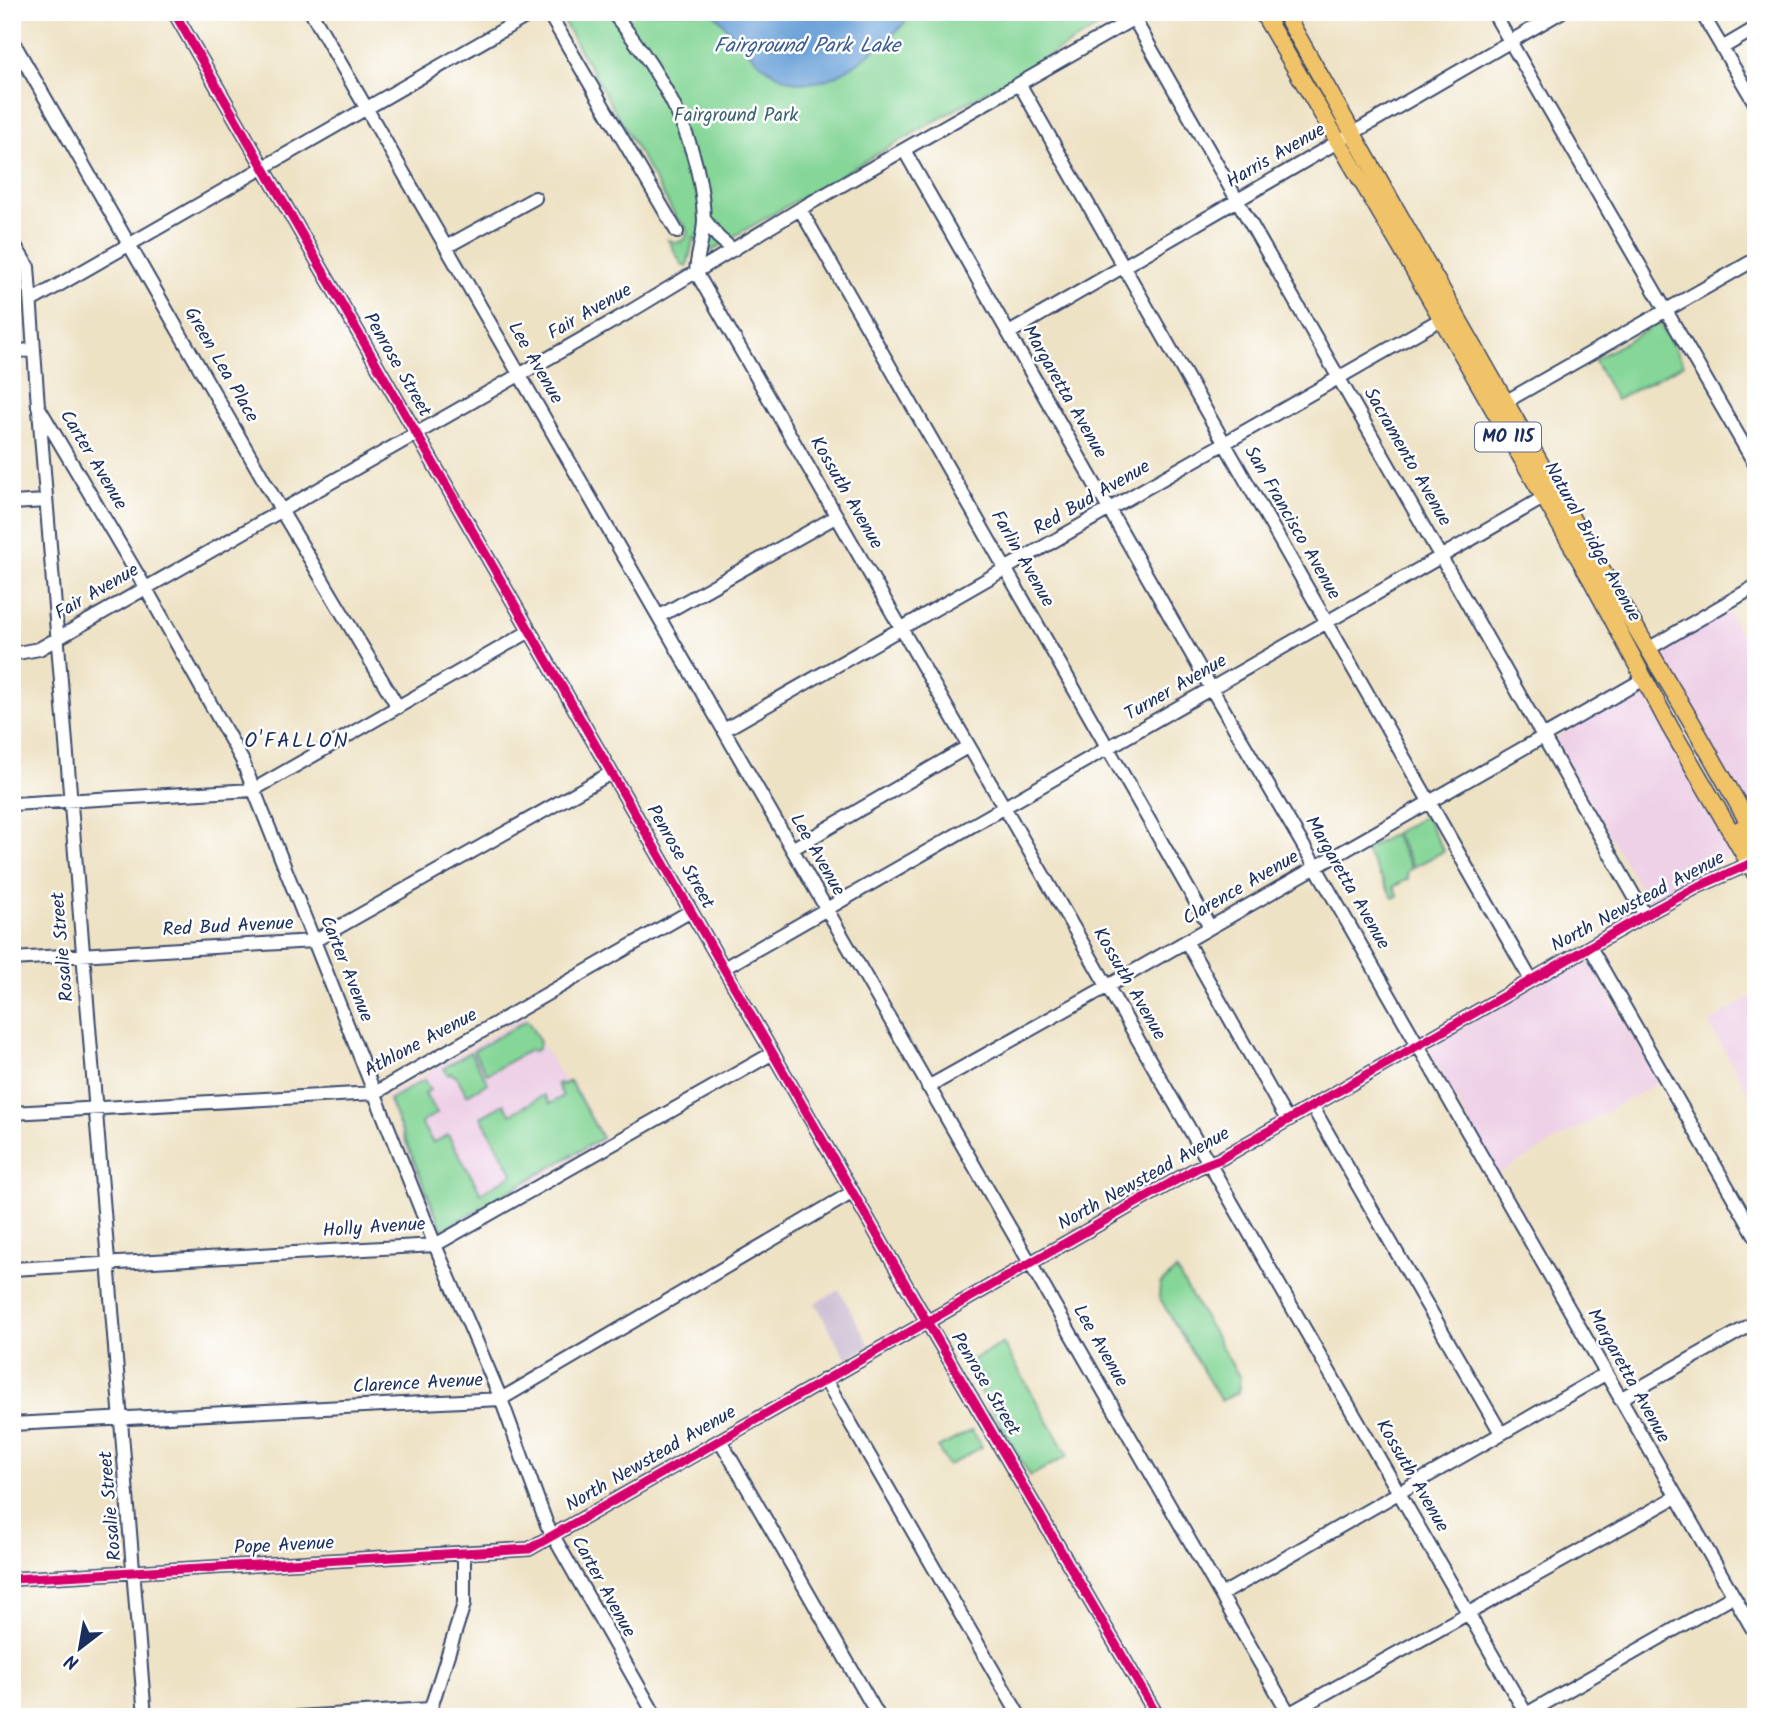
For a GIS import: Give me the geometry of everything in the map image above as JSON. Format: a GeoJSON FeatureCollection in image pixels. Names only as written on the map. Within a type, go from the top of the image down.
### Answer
{"type":"FeatureCollection","features":[{"type":"Feature","properties":{"kind":"main road","name":"Natural Bridge Avenue"},"geometry":{"type":"LineString","coordinates":[[1262,12],[1346,139],[1505,402],[1756,836]]}},
{"type":"Feature","properties":{"kind":"main road"},"geometry":{"type":"LineString","coordinates":[[1274,12],[1286,32],[1310,58]]}},
{"type":"Feature","properties":{"kind":"main road","name":"Natural Bridge Avenue"},"geometry":{"type":"LineString","coordinates":[[1284,12],[1324,84],[1346,139],[1441,319],[1592,581],[1691,762],[1754,864]]}},
{"type":"Feature","properties":{"kind":"street","name":"Penrose Street"},"geometry":{"type":"LineString","coordinates":[[174,12],[927,1321],[1158,1717]]}},
{"type":"Feature","properties":{"kind":"street","name":"Lee Avenue"},"geometry":{"type":"LineString","coordinates":[[311,12],[660,616],[1288,1716]]}},
{"type":"Feature","properties":{"kind":"street"},"geometry":{"type":"LineString","coordinates":[[31,301],[534,12]]}},
{"type":"Feature","properties":{"kind":"street"},"geometry":{"type":"LineString","coordinates":[[548,12],[677,232]]}},
{"type":"Feature","properties":{"kind":"street"},"geometry":{"type":"LineString","coordinates":[[612,12],[649,59],[683,125],[694,160],[704,219],[696,272]]}},
{"type":"Feature","properties":{"kind":"street"},"geometry":{"type":"LineString","coordinates":[[1493,12],[1756,466]]}},
{"type":"Feature","properties":{"kind":"street","name":"Harris Avenue"},"geometry":{"type":"LineString","coordinates":[[1009,333],[1561,12]]}},
{"type":"Feature","properties":{"kind":"street"},"geometry":{"type":"LineString","coordinates":[[1701,12],[1756,105]]}},
{"type":"Feature","properties":{"kind":"street","name":"Fair Avenue"},"geometry":{"type":"LineString","coordinates":[[12,654],[39,649],[1139,15]]}},
{"type":"Feature","properties":{"kind":"street","name":"Sacramento Avenue"},"geometry":{"type":"LineString","coordinates":[[1139,15],[1238,199],[1646,915]]}},
{"type":"Feature","properties":{"kind":"street"},"geometry":{"type":"LineString","coordinates":[[1722,47],[1756,28]]}},
{"type":"Feature","properties":{"kind":"street","name":"Green Lea Place"},"geometry":{"type":"LineString","coordinates":[[12,40],[281,510],[398,707]]}},
{"type":"Feature","properties":{"kind":"street","name":"San Francisco Avenue"},"geometry":{"type":"LineString","coordinates":[[1020,85],[1531,980]]}},
{"type":"Feature","properties":{"kind":"street","name":"Margaretta Avenue"},"geometry":{"type":"LineString","coordinates":[[904,150],[1675,1497],[1755,1632]]}},
{"type":"Feature","properties":{"kind":"street"},"geometry":{"type":"LineString","coordinates":[[446,247],[535,198]]}},
{"type":"Feature","properties":{"kind":"street","name":"Farlin Avenue"},"geometry":{"type":"LineString","coordinates":[[800,209],[1210,927]]}},
{"type":"Feature","properties":{"kind":"street"},"geometry":{"type":"LineString","coordinates":[[704,219],[733,250]]}},
{"type":"Feature","properties":{"kind":"street","name":"Carter Avenue"},"geometry":{"type":"LineString","coordinates":[[12,241],[28,267],[38,406],[145,587],[235,747],[435,1245],[501,1399],[553,1536],[656,1717]]}},
{"type":"Feature","properties":{"kind":"street"},"geometry":{"type":"LineString","coordinates":[[1505,402],[1665,309],[1756,260]]}},
{"type":"Feature","properties":{"kind":"street","name":"Kossuth Avenue"},"geometry":{"type":"LineString","coordinates":[[696,272],[1400,1492],[1525,1716]]}},
{"type":"Feature","properties":{"kind":"street","name":"Red Bud Avenue"},"geometry":{"type":"LineString","coordinates":[[724,730],[1441,319]]}},
{"type":"Feature","properties":{"kind":"street"},"geometry":{"type":"LineString","coordinates":[[12,351],[33,350]]}},
{"type":"Feature","properties":{"kind":"street"},"geometry":{"type":"LineString","coordinates":[[38,406],[56,638]]}},
{"type":"Feature","properties":{"kind":"street","name":"Turner Avenue"},"geometry":{"type":"LineString","coordinates":[[826,910],[1544,498]]}},
{"type":"Feature","properties":{"kind":"street"},"geometry":{"type":"LineString","coordinates":[[12,503],[46,501]]}},
{"type":"Feature","properties":{"kind":"street"},"geometry":{"type":"LineString","coordinates":[[660,616],[836,516]]}},
{"type":"Feature","properties":{"kind":"street"},"geometry":{"type":"LineString","coordinates":[[1648,649],[1756,586]]}},
{"type":"Feature","properties":{"kind":"street"},"geometry":{"type":"LineString","coordinates":[[12,804],[253,790],[530,631]]}},
{"type":"Feature","properties":{"kind":"street","name":"Rosalie Street"},"geometry":{"type":"LineString","coordinates":[[56,638],[145,1717]]}},
{"type":"Feature","properties":{"kind":"street","name":"Clarence Avenue"},"geometry":{"type":"LineString","coordinates":[[928,1087],[1644,679]]}},
{"type":"Feature","properties":{"kind":"street"},"geometry":{"type":"LineString","coordinates":[[792,849],[970,746]]}},
{"type":"Feature","properties":{"kind":"street","name":"Red Bud Avenue"},"geometry":{"type":"LineString","coordinates":[[12,959],[314,941],[611,773]]}},
{"type":"Feature","properties":{"kind":"street","name":"North Newstead Avenue"},"geometry":{"type":"LineString","coordinates":[[553,1536],[1030,1262],[1312,1106],[1646,915],[1754,864]]}},
{"type":"Feature","properties":{"kind":"street"},"geometry":{"type":"LineString","coordinates":[[724,968],[826,910]]}},
{"type":"Feature","properties":{"kind":"street","name":"Athlone Avenue"},"geometry":{"type":"LineString","coordinates":[[12,1113],[375,1093],[691,911]]}},
{"type":"Feature","properties":{"kind":"street"},"geometry":{"type":"LineString","coordinates":[[1186,941],[1287,1120]]}},
{"type":"Feature","properties":{"kind":"street"},"geometry":{"type":"LineString","coordinates":[[1590,947],[1756,1237]]}},
{"type":"Feature","properties":{"kind":"street","name":"Holly Avenue"},"geometry":{"type":"LineString","coordinates":[[12,1269],[435,1245],[773,1053]]}},
{"type":"Feature","properties":{"kind":"street"},"geometry":{"type":"LineString","coordinates":[[1312,1106],[1501,1433]]}},
{"type":"Feature","properties":{"kind":"street","name":"Clarence Avenue"},"geometry":{"type":"LineString","coordinates":[[12,1424],[501,1399],[853,1192]]}},
{"type":"Feature","properties":{"kind":"street"},"geometry":{"type":"LineString","coordinates":[[1620,1399],[1756,1322]]}},
{"type":"Feature","properties":{"kind":"street"},"geometry":{"type":"LineString","coordinates":[[1221,1595],[1605,1374]]}},
{"type":"Feature","properties":{"kind":"street"},"geometry":{"type":"LineString","coordinates":[[825,1379],[1020,1717]]}},
{"type":"Feature","properties":{"kind":"street"},"geometry":{"type":"LineString","coordinates":[[720,1440],[879,1717]]}},
{"type":"Feature","properties":{"kind":"street"},"geometry":{"type":"LineString","coordinates":[[1288,1716],[1675,1497]]}},
{"type":"Feature","properties":{"kind":"street","name":"Pope Avenue"},"geometry":{"type":"LineString","coordinates":[[12,1579],[523,1551],[553,1536]]}},
{"type":"Feature","properties":{"kind":"street"},"geometry":{"type":"LineString","coordinates":[[297,1717],[429,1713],[464,1604],[464,1554]]}},
{"type":"Feature","properties":{"kind":"street"},"geometry":{"type":"LineString","coordinates":[[1525,1716],[1732,1596]]}},
{"type":"Feature","properties":{"kind":"shaded area"},"geometry":{"type":"Polygon","coordinates":[[[1726,609],[1756,660],[1756,825],[1659,650],[1726,609]]]}},
{"type":"Feature","properties":{"kind":"shaded area"},"geometry":{"type":"Polygon","coordinates":[[[1641,689],[1735,852],[1650,902],[1556,743],[1559,736],[1641,689]]]}},
{"type":"Feature","properties":{"kind":"shaded area"},"geometry":{"type":"Polygon","coordinates":[[[1580,959],[1590,962],[1659,1082],[1498,1174],[1429,1050],[1431,1046],[1580,959]]]}},
{"type":"Feature","properties":{"kind":"shaded area"},"geometry":{"type":"Polygon","coordinates":[[[1756,994],[1756,1105],[1708,1023],[1756,994]]]}},
{"type":"Feature","properties":{"kind":"shaded area"},"geometry":{"type":"Polygon","coordinates":[[[525,1016],[565,1082],[571,1079],[605,1140],[440,1233],[386,1097],[525,1016]]]}},
{"type":"Feature","properties":{"kind":"shaded area"},"geometry":{"type":"Polygon","coordinates":[[[839,1290],[870,1346],[846,1359],[815,1303],[839,1290]]]}},
{"type":"Feature","properties":{"kind":"green space","name":"Fairground Park"},"geometry":{"type":"Polygon","coordinates":[[[558,12],[1125,12],[709,253],[694,237],[687,266],[683,266],[668,240],[676,243],[684,240],[686,228],[677,219],[558,12]]]}},
{"type":"Feature","properties":{"kind":"green space"},"geometry":{"type":"Polygon","coordinates":[[[1659,323],[1684,364],[1616,400],[1594,360],[1659,323]]]}},
{"type":"Feature","properties":{"kind":"green space"},"geometry":{"type":"Polygon","coordinates":[[[1425,816],[1444,851],[1414,867],[1395,833],[1425,816]]]}},
{"type":"Feature","properties":{"kind":"green space"},"geometry":{"type":"Polygon","coordinates":[[[1393,834],[1412,868],[1407,872],[1408,879],[1393,887],[1398,896],[1393,898],[1365,850],[1393,834]]]}},
{"type":"Feature","properties":{"kind":"green space"},"geometry":{"type":"Polygon","coordinates":[[[527,1020],[540,1042],[538,1049],[532,1052],[530,1050],[487,1074],[473,1051],[527,1020]]]}},
{"type":"Feature","properties":{"kind":"green space"},"geometry":{"type":"Polygon","coordinates":[[[470,1052],[488,1083],[467,1095],[456,1075],[448,1075],[444,1068],[470,1052]]]}},
{"type":"Feature","properties":{"kind":"green space"},"geometry":{"type":"Polygon","coordinates":[[[424,1080],[430,1090],[425,1093],[437,1113],[421,1123],[433,1143],[448,1135],[481,1193],[513,1174],[481,1117],[504,1104],[511,1114],[544,1095],[550,1104],[563,1096],[557,1084],[570,1081],[602,1138],[442,1230],[389,1100],[424,1080]]]}},
{"type":"Feature","properties":{"kind":"green space"},"geometry":{"type":"Polygon","coordinates":[[[1176,1270],[1240,1378],[1238,1392],[1221,1401],[1159,1297],[1160,1284],[1176,1270]]]}},
{"type":"Feature","properties":{"kind":"green space"},"geometry":{"type":"Polygon","coordinates":[[[1003,1343],[1068,1456],[1030,1476],[965,1364],[1003,1343]]]}},
{"type":"Feature","properties":{"kind":"green space"},"geometry":{"type":"Polygon","coordinates":[[[972,1430],[982,1447],[948,1466],[938,1448],[972,1430]]]}},
{"type":"Feature","properties":{"kind":"water","name":"Fairground Park Lake"},"geometry":{"type":"Polygon","coordinates":[[[713,12],[912,12],[891,37],[840,74],[817,82],[797,82],[779,76],[762,64],[713,12]]]}},
{"type":"Feature","properties":{"kind":"cycle path"},"geometry":{"type":"LineString","coordinates":[[174,12],[922,1313],[1158,1717]]}},
{"type":"Feature","properties":{"kind":"cycle path"},"geometry":{"type":"LineString","coordinates":[[12,1579],[529,1549],[1197,1168],[1220,1159],[1645,915],[1697,887],[1756,861]]}},
{"type":"Feature","properties":{"kind":"district","name":"O'FALLON"},"geometry":{"type":"Point","coordinates":[297,741]}}]}
